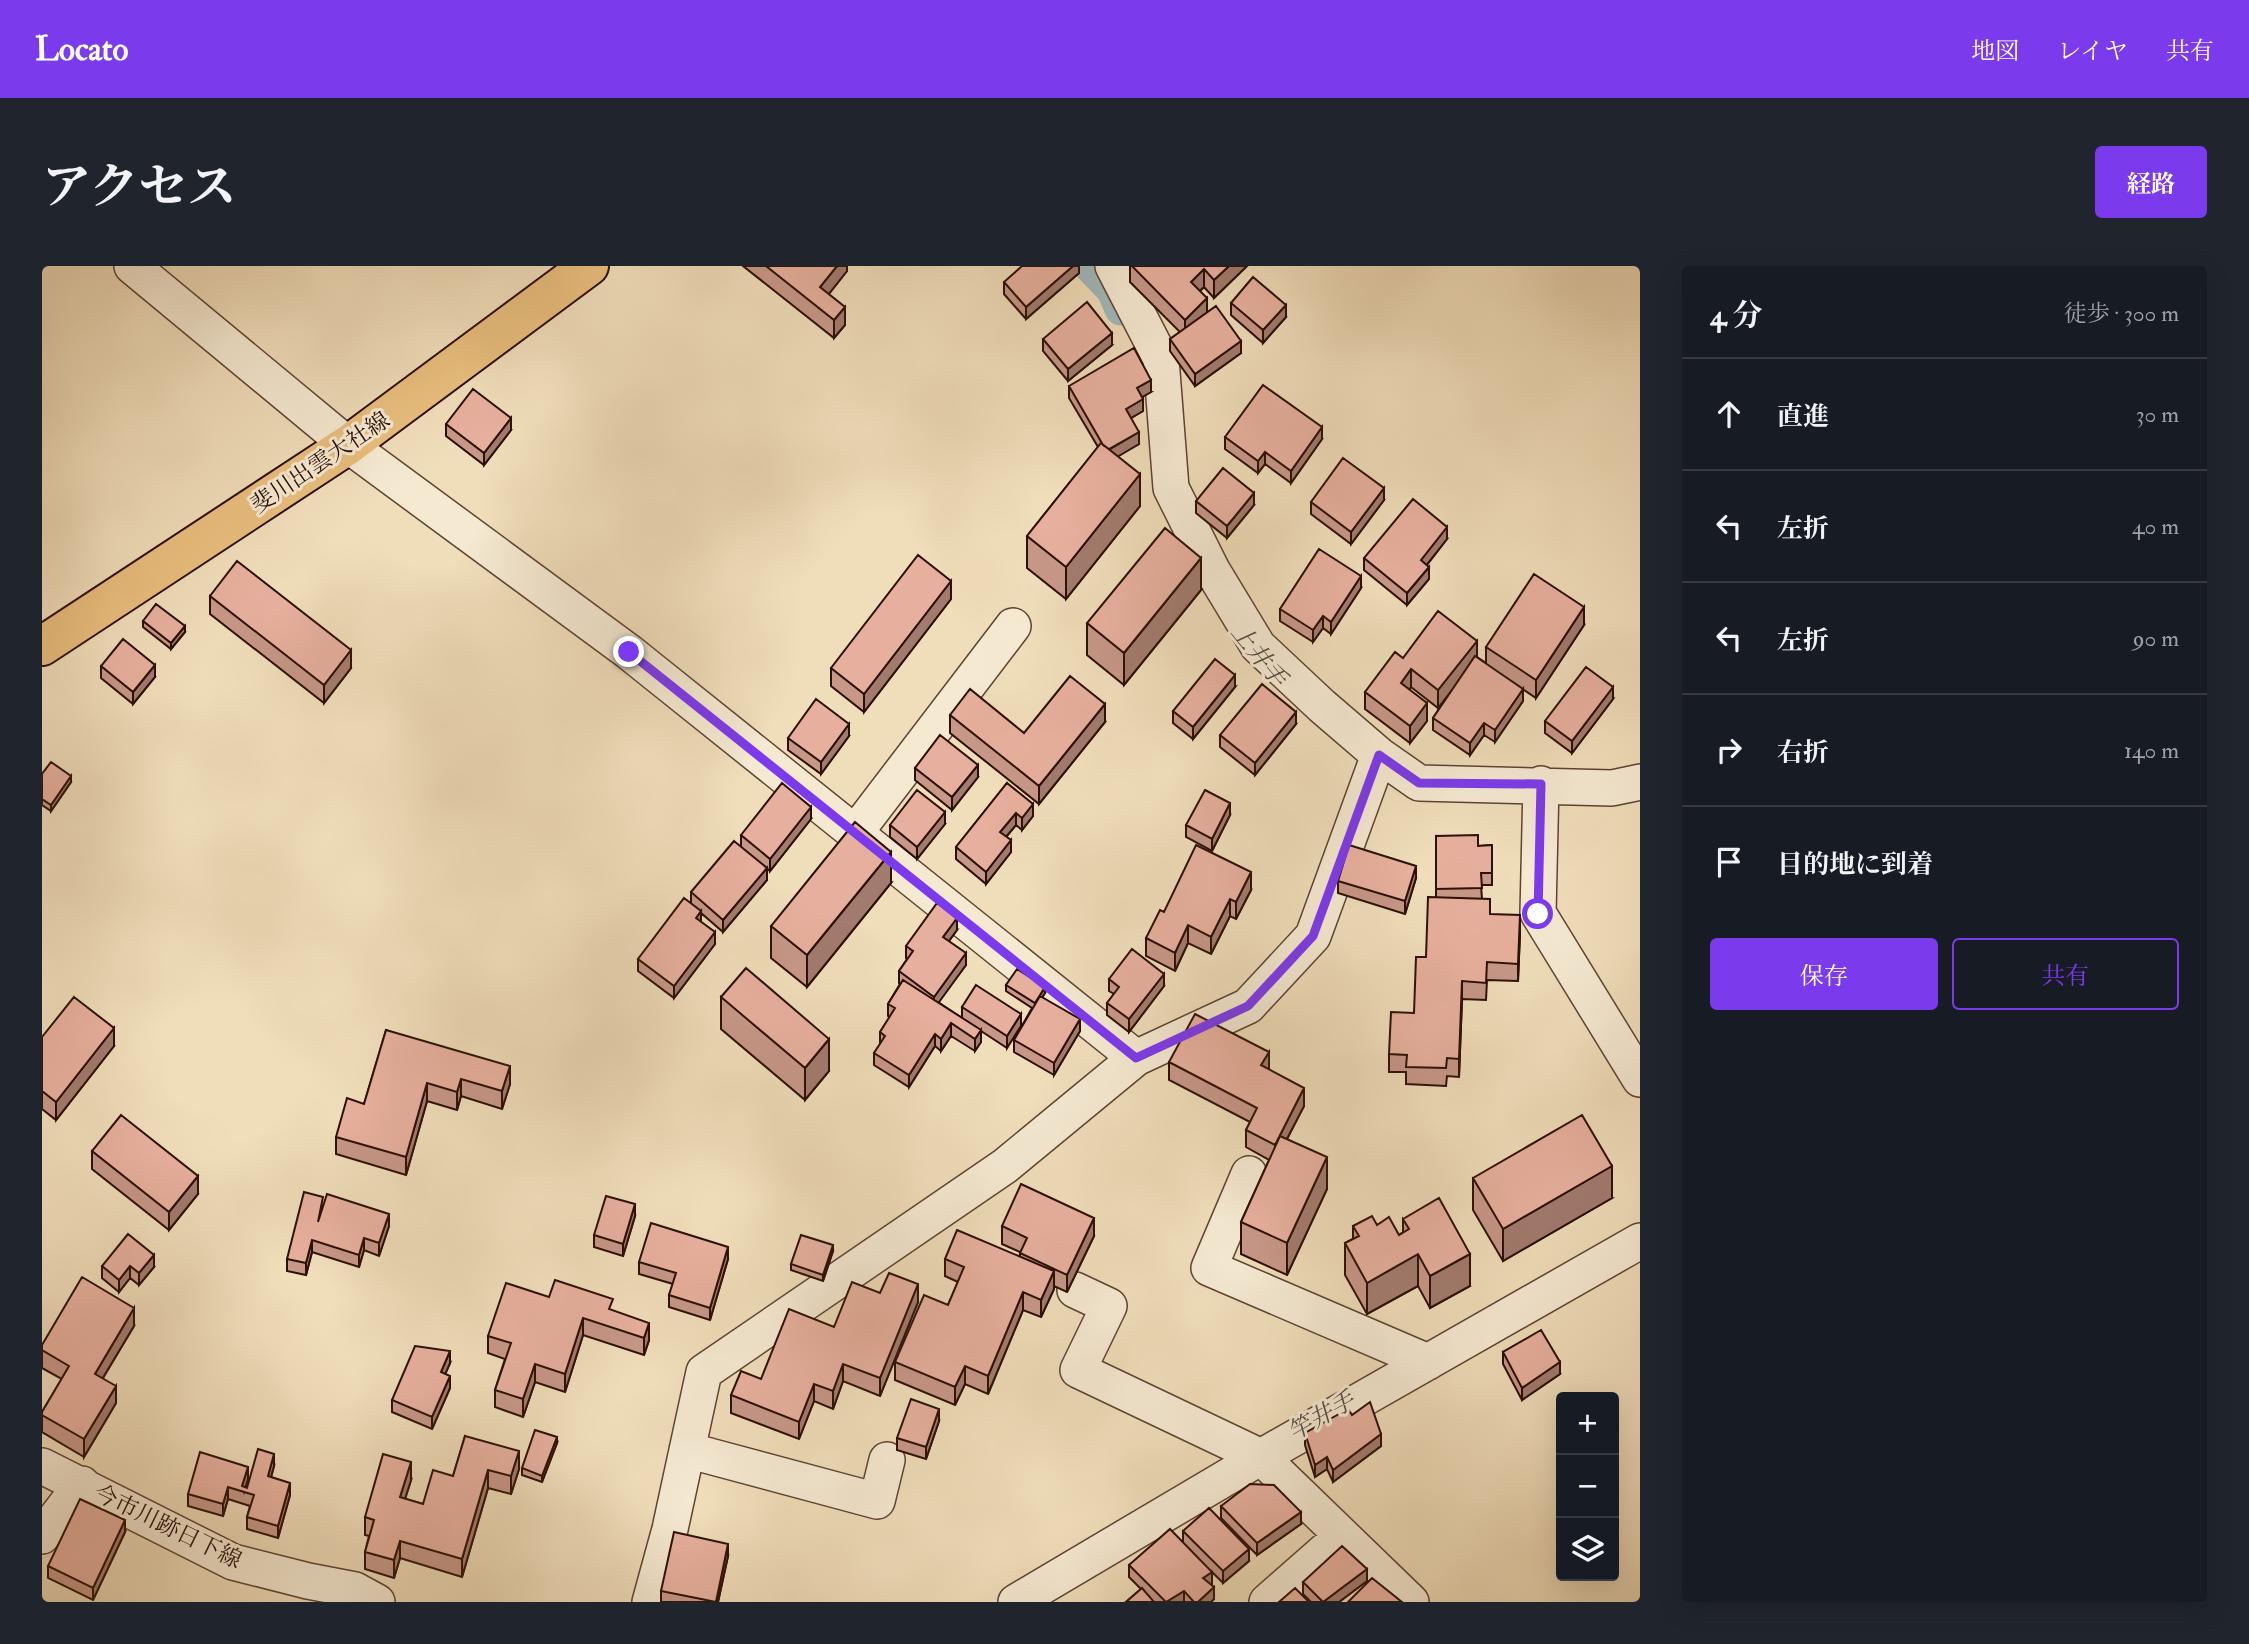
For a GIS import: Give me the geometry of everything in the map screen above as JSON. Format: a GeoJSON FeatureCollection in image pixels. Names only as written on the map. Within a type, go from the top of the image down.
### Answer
{"type":"FeatureCollection","features":[{"type":"Feature","properties":{"kind":"main road","name":"斐川出雲大社線"},"geometry":{"type":"LineString","coordinates":[[42,646],[348,445],[589,266]]}},
{"type":"Feature","properties":{"kind":"street"},"geometry":{"type":"LineString","coordinates":[[132,266],[348,445],[629,652],[1136,1058]]}},
{"type":"Feature","properties":{"kind":"street"},"geometry":{"type":"LineString","coordinates":[[1113,266],[1161,359],[1171,488],[1212,570],[1258,646],[1379,755],[1419,783],[1541,784],[1612,788],[1640,782]]}},
{"type":"Feature","properties":{"kind":"street"},"geometry":{"type":"LineString","coordinates":[[855,833],[1013,626]]}},
{"type":"Feature","properties":{"kind":"street"},"geometry":{"type":"LineString","coordinates":[[650,1602],[704,1372],[1005,1166],[1136,1058],[1248,1006],[1313,936],[1379,755]]}},
{"type":"Feature","properties":{"kind":"street"},"geometry":{"type":"LineString","coordinates":[[1541,784],[1538,914],[1640,1079]]}},
{"type":"Feature","properties":{"kind":"street"},"geometry":{"type":"LineString","coordinates":[[1250,1174],[1209,1268],[1428,1362]]}},
{"type":"Feature","properties":{"kind":"street"},"geometry":{"type":"LineString","coordinates":[[1016,1602],[1261,1457],[1640,1241]]}},
{"type":"Feature","properties":{"kind":"street"},"geometry":{"type":"LineString","coordinates":[[1075,1290],[1109,1306],[1079,1370],[1261,1457],[1411,1602]]}},
{"type":"Feature","properties":{"kind":"street"},"geometry":{"type":"LineString","coordinates":[[687,1450],[877,1501],[887,1460]]}},
{"type":"Feature","properties":{"kind":"street","name":"今市川跡日下線"},"geometry":{"type":"LineString","coordinates":[[42,1466],[233,1562],[355,1590],[377,1602]]}},
{"type":"Feature","properties":{"kind":"street"},"geometry":{"type":"LineString","coordinates":[[42,1536],[82,1484]]}},
{"type":"Feature","properties":{"kind":"street"},"geometry":{"type":"LineString","coordinates":[[1267,1602],[1342,1536]]}},
{"type":"Feature","properties":{"kind":"building"},"geometry":{"type":"Polygon","coordinates":[[[766,266],[837,266],[820,287],[845,307],[834,320],[766,266]]]}},
{"type":"Feature","properties":{"kind":"building"},"geometry":{"type":"Polygon","coordinates":[[[1022,266],[1073,266],[1026,307],[1004,282],[1022,266]]]}},
{"type":"Feature","properties":{"kind":"building"},"geometry":{"type":"Polygon","coordinates":[[[1132,266],[1229,266],[1214,280],[1204,269],[1191,282],[1207,298],[1185,320],[1132,266]]]}},
{"type":"Feature","properties":{"kind":"building"},"geometry":{"type":"Polygon","coordinates":[[[1253,277],[1286,305],[1263,330],[1231,303],[1253,277]]]}},
{"type":"Feature","properties":{"kind":"building"},"geometry":{"type":"Polygon","coordinates":[[[1087,302],[1112,333],[1068,369],[1043,339],[1087,302]]]}},
{"type":"Feature","properties":{"kind":"building"},"geometry":{"type":"Polygon","coordinates":[[[1216,306],[1241,341],[1195,374],[1170,339],[1216,306]]]}},
{"type":"Feature","properties":{"kind":"building"},"geometry":{"type":"Polygon","coordinates":[[[1134,348],[1151,380],[1137,388],[1143,399],[1126,409],[1139,432],[1109,449],[1103,445],[1069,386],[1134,348]]]}},
{"type":"Feature","properties":{"kind":"building"},"geometry":{"type":"Polygon","coordinates":[[[1263,385],[1322,427],[1291,471],[1265,452],[1258,461],[1225,437],[1263,385]]]}},
{"type":"Feature","properties":{"kind":"building"},"geometry":{"type":"Polygon","coordinates":[[[473,389],[511,418],[484,453],[446,424],[473,389]]]}},
{"type":"Feature","properties":{"kind":"building"},"geometry":{"type":"Polygon","coordinates":[[[1101,443],[1140,474],[1066,567],[1027,536],[1101,443]]]}},
{"type":"Feature","properties":{"kind":"building"},"geometry":{"type":"Polygon","coordinates":[[[1343,458],[1384,488],[1351,532],[1311,502],[1343,458]]]}},
{"type":"Feature","properties":{"kind":"building"},"geometry":{"type":"Polygon","coordinates":[[[1223,468],[1254,493],[1227,526],[1196,501],[1223,468]]]}},
{"type":"Feature","properties":{"kind":"building"},"geometry":{"type":"Polygon","coordinates":[[[1413,499],[1447,527],[1421,560],[1429,567],[1407,593],[1364,558],[1413,499]]]}},
{"type":"Feature","properties":{"kind":"building"},"geometry":{"type":"Polygon","coordinates":[[[1165,528],[1201,558],[1124,653],[1087,623],[1165,528]]]}},
{"type":"Feature","properties":{"kind":"building"},"geometry":{"type":"Polygon","coordinates":[[[1319,549],[1361,576],[1331,622],[1323,616],[1313,630],[1280,609],[1319,549]]]}},
{"type":"Feature","properties":{"kind":"building"},"geometry":{"type":"Polygon","coordinates":[[[918,555],[951,581],[864,694],[831,668],[918,555]]]}},
{"type":"Feature","properties":{"kind":"building"},"geometry":{"type":"Polygon","coordinates":[[[237,561],[351,650],[324,685],[210,596],[237,561]]]}},
{"type":"Feature","properties":{"kind":"building"},"geometry":{"type":"Polygon","coordinates":[[[1534,574],[1584,607],[1536,680],[1486,647],[1534,574]]]}},
{"type":"Feature","properties":{"kind":"building"},"geometry":{"type":"Polygon","coordinates":[[[156,604],[185,626],[171,643],[143,621],[156,604]]]}},
{"type":"Feature","properties":{"kind":"building"},"geometry":{"type":"Polygon","coordinates":[[[1438,611],[1477,641],[1438,690],[1411,669],[1401,683],[1427,703],[1410,726],[1365,692],[1395,652],[1403,658],[1438,611]]]}},
{"type":"Feature","properties":{"kind":"building"},"geometry":{"type":"Polygon","coordinates":[[[123,639],[155,665],[133,692],[101,666],[123,639]]]}},
{"type":"Feature","properties":{"kind":"building"},"geometry":{"type":"Polygon","coordinates":[[[1475,656],[1523,689],[1495,730],[1484,723],[1470,743],[1433,718],[1475,656]]]}},
{"type":"Feature","properties":{"kind":"building"},"geometry":{"type":"Polygon","coordinates":[[[1215,659],[1235,675],[1193,727],[1173,711],[1215,659]]]}},
{"type":"Feature","properties":{"kind":"building"},"geometry":{"type":"Polygon","coordinates":[[[1586,667],[1613,687],[1572,741],[1545,721],[1586,667]]]}},
{"type":"Feature","properties":{"kind":"building"},"geometry":{"type":"Polygon","coordinates":[[[1070,676],[1105,704],[1039,786],[950,715],[970,689],[1024,733],[1070,676]]]}},
{"type":"Feature","properties":{"kind":"building"},"geometry":{"type":"Polygon","coordinates":[[[1262,684],[1296,712],[1255,763],[1220,735],[1262,684]]]}},
{"type":"Feature","properties":{"kind":"building"},"geometry":{"type":"Polygon","coordinates":[[[816,699],[849,724],[821,762],[788,738],[816,699]]]}},
{"type":"Feature","properties":{"kind":"building"},"geometry":{"type":"Polygon","coordinates":[[[940,735],[978,765],[952,797],[915,768],[940,735]]]}},
{"type":"Feature","properties":{"kind":"building"},"geometry":{"type":"Polygon","coordinates":[[[51,762],[71,776],[51,805],[42,799],[42,774],[51,762]]]}},
{"type":"Feature","properties":{"kind":"building"},"geometry":{"type":"Polygon","coordinates":[[[782,783],[811,807],[770,859],[741,835],[782,783]]]}},
{"type":"Feature","properties":{"kind":"building"},"geometry":{"type":"Polygon","coordinates":[[[1007,783],[1033,804],[1022,818],[1016,813],[1000,832],[1011,840],[986,872],[956,847],[1007,783]]]}},
{"type":"Feature","properties":{"kind":"building"},"geometry":{"type":"Polygon","coordinates":[[[917,790],[945,812],[917,847],[890,825],[917,790]]]}},
{"type":"Feature","properties":{"kind":"building"},"geometry":{"type":"Polygon","coordinates":[[[1205,790],[1230,803],[1212,839],[1186,825],[1205,790]]]}},
{"type":"Feature","properties":{"kind":"building"},"geometry":{"type":"Polygon","coordinates":[[[855,822],[891,852],[807,955],[771,926],[855,822]]]}},
{"type":"Feature","properties":{"kind":"building"},"geometry":{"type":"Polygon","coordinates":[[[1478,835],[1478,846],[1492,845],[1492,873],[1481,873],[1482,888],[1436,889],[1436,836],[1478,835]]]}},
{"type":"Feature","properties":{"kind":"building"},"geometry":{"type":"Polygon","coordinates":[[[734,841],[767,868],[723,920],[691,892],[734,841]]]}},
{"type":"Feature","properties":{"kind":"building"},"geometry":{"type":"Polygon","coordinates":[[[1196,845],[1251,872],[1236,902],[1230,899],[1211,937],[1188,925],[1175,953],[1146,938],[1160,910],[1164,912],[1196,845]]]}},
{"type":"Feature","properties":{"kind":"building"},"geometry":{"type":"Polygon","coordinates":[[[1349,845],[1416,866],[1405,901],[1338,881],[1349,845]]]}},
{"type":"Feature","properties":{"kind":"building"},"geometry":{"type":"Polygon","coordinates":[[[1428,897],[1490,899],[1490,914],[1520,915],[1518,964],[1487,962],[1486,983],[1462,981],[1459,1059],[1447,1058],[1446,1068],[1406,1067],[1407,1055],[1389,1054],[1391,1012],[1414,1013],[1416,957],[1426,957],[1428,897]]]}},
{"type":"Feature","properties":{"kind":"building"},"geometry":{"type":"Polygon","coordinates":[[[684,898],[701,911],[696,918],[715,932],[674,986],[638,959],[684,898]]]}},
{"type":"Feature","properties":{"kind":"building"},"geometry":{"type":"Polygon","coordinates":[[[937,903],[957,918],[943,937],[966,953],[934,997],[899,971],[913,951],[906,946],[937,903]]]}},
{"type":"Feature","properties":{"kind":"building"},"geometry":{"type":"Polygon","coordinates":[[[1132,949],[1164,974],[1129,1019],[1107,1003],[1119,987],[1109,979],[1132,949]]]}},
{"type":"Feature","properties":{"kind":"building"},"geometry":{"type":"Polygon","coordinates":[[[746,968],[829,1039],[805,1068],[721,997],[746,968]]]}},
{"type":"Feature","properties":{"kind":"building"},"geometry":{"type":"Polygon","coordinates":[[[1017,969],[1045,987],[1035,1003],[1006,985],[1017,969]]]}},
{"type":"Feature","properties":{"kind":"building"},"geometry":{"type":"Polygon","coordinates":[[[903,980],[981,1030],[975,1039],[951,1023],[941,1039],[935,1034],[909,1075],[874,1053],[885,1036],[880,1032],[895,1008],[888,1004],[903,980]]]}},
{"type":"Feature","properties":{"kind":"building"},"geometry":{"type":"Polygon","coordinates":[[[976,985],[1021,1014],[1007,1036],[962,1007],[976,985]]]}},
{"type":"Feature","properties":{"kind":"building"},"geometry":{"type":"Polygon","coordinates":[[[1040,996],[1080,1019],[1054,1063],[1014,1040],[1040,996]]]}},
{"type":"Feature","properties":{"kind":"building"},"geometry":{"type":"Polygon","coordinates":[[[74,997],[114,1028],[56,1102],[42,1091],[42,1037],[74,997]]]}},
{"type":"Feature","properties":{"kind":"building"},"geometry":{"type":"Polygon","coordinates":[[[1195,1014],[1269,1052],[1261,1065],[1304,1088],[1275,1145],[1246,1130],[1257,1108],[1169,1062],[1195,1014]]]}},
{"type":"Feature","properties":{"kind":"building"},"geometry":{"type":"Polygon","coordinates":[[[386,1030],[510,1066],[502,1091],[461,1079],[457,1092],[427,1083],[406,1157],[336,1137],[347,1098],[364,1104],[386,1030]]]}},
{"type":"Feature","properties":{"kind":"building"},"geometry":{"type":"Polygon","coordinates":[[[121,1115],[198,1176],[169,1212],[92,1151],[121,1115]]]}},
{"type":"Feature","properties":{"kind":"building"},"geometry":{"type":"Polygon","coordinates":[[[1582,1115],[1612,1166],[1503,1229],[1473,1178],[1582,1115]]]}},
{"type":"Feature","properties":{"kind":"building"},"geometry":{"type":"Polygon","coordinates":[[[1280,1136],[1327,1157],[1287,1243],[1241,1222],[1280,1136]]]}},
{"type":"Feature","properties":{"kind":"building"},"geometry":{"type":"Polygon","coordinates":[[[1021,1184],[1094,1218],[1067,1275],[1020,1253],[1027,1238],[1002,1226],[1021,1184]]]}},
{"type":"Feature","properties":{"kind":"building"},"geometry":{"type":"Polygon","coordinates":[[[304,1192],[323,1197],[318,1222],[327,1194],[389,1214],[379,1243],[364,1238],[359,1255],[312,1240],[306,1263],[287,1259],[304,1192]]]}},
{"type":"Feature","properties":{"kind":"building"},"geometry":{"type":"Polygon","coordinates":[[[606,1196],[635,1204],[623,1244],[594,1235],[606,1196]]]}},
{"type":"Feature","properties":{"kind":"building"},"geometry":{"type":"Polygon","coordinates":[[[1439,1198],[1470,1254],[1430,1276],[1418,1254],[1367,1283],[1345,1243],[1359,1236],[1353,1226],[1372,1216],[1377,1225],[1389,1217],[1399,1235],[1409,1229],[1403,1219],[1439,1198]]]}},
{"type":"Feature","properties":{"kind":"building"},"geometry":{"type":"Polygon","coordinates":[[[651,1223],[728,1247],[710,1308],[669,1295],[676,1273],[639,1262],[651,1223]]]}},
{"type":"Feature","properties":{"kind":"building"},"geometry":{"type":"Polygon","coordinates":[[[957,1230],[1054,1271],[1041,1300],[1023,1292],[988,1376],[965,1366],[955,1387],[895,1362],[924,1295],[948,1305],[964,1267],[945,1259],[957,1230]]]}},
{"type":"Feature","properties":{"kind":"building"},"geometry":{"type":"Polygon","coordinates":[[[128,1234],[154,1255],[139,1273],[130,1266],[119,1280],[102,1266],[128,1234]]]}},
{"type":"Feature","properties":{"kind":"building"},"geometry":{"type":"Polygon","coordinates":[[[801,1235],[833,1245],[823,1275],[791,1264],[801,1235]]]}},
{"type":"Feature","properties":{"kind":"building"},"geometry":{"type":"Polygon","coordinates":[[[889,1273],[918,1284],[880,1378],[843,1364],[833,1391],[814,1384],[799,1422],[731,1395],[741,1371],[761,1379],[789,1309],[834,1327],[852,1282],[880,1293],[889,1273]]]}},
{"type":"Feature","properties":{"kind":"building"},"geometry":{"type":"Polygon","coordinates":[[[82,1277],[134,1308],[95,1374],[116,1386],[84,1439],[42,1415],[69,1366],[42,1350],[42,1345],[82,1277]]]}},
{"type":"Feature","properties":{"kind":"building"},"geometry":{"type":"Polygon","coordinates":[[[555,1280],[613,1299],[609,1309],[649,1323],[644,1338],[583,1318],[565,1374],[535,1364],[523,1399],[495,1390],[511,1343],[488,1336],[506,1283],[549,1297],[555,1280]]]}},
{"type":"Feature","properties":{"kind":"building"},"geometry":{"type":"Polygon","coordinates":[[[1541,1330],[1560,1362],[1522,1388],[1503,1352],[1541,1330]]]}},
{"type":"Feature","properties":{"kind":"building"},"geometry":{"type":"Polygon","coordinates":[[[415,1346],[450,1351],[441,1372],[450,1376],[432,1417],[392,1400],[415,1346]]]}},
{"type":"Feature","properties":{"kind":"building"},"geometry":{"type":"Polygon","coordinates":[[[911,1399],[939,1409],[926,1447],[897,1438],[911,1399]]]}},
{"type":"Feature","properties":{"kind":"building"},"geometry":{"type":"Polygon","coordinates":[[[1370,1402],[1381,1434],[1333,1470],[1327,1457],[1315,1465],[1305,1433],[1348,1409],[1352,1415],[1370,1402]]]}},
{"type":"Feature","properties":{"kind":"building"},"geometry":{"type":"Polygon","coordinates":[[[535,1430],[557,1437],[542,1476],[522,1468],[535,1430]]]}},
{"type":"Feature","properties":{"kind":"building"},"geometry":{"type":"Polygon","coordinates":[[[465,1436],[519,1451],[511,1476],[488,1470],[462,1559],[400,1541],[394,1560],[365,1552],[374,1520],[365,1517],[383,1454],[411,1462],[400,1497],[423,1504],[433,1470],[453,1476],[465,1436]]]}},
{"type":"Feature","properties":{"kind":"building"},"geometry":{"type":"Polygon","coordinates":[[[258,1449],[274,1454],[268,1476],[290,1483],[278,1526],[247,1517],[254,1495],[228,1487],[223,1504],[188,1494],[200,1452],[248,1467],[242,1486],[247,1488],[258,1449]]]}},
{"type":"Feature","properties":{"kind":"building"},"geometry":{"type":"Polygon","coordinates":[[[1250,1484],[1274,1485],[1301,1512],[1257,1543],[1221,1506],[1250,1484]]]}},
{"type":"Feature","properties":{"kind":"building"},"geometry":{"type":"Polygon","coordinates":[[[80,1499],[125,1520],[93,1588],[48,1566],[80,1499]]]}},
{"type":"Feature","properties":{"kind":"building"},"geometry":{"type":"Polygon","coordinates":[[[1209,1508],[1249,1549],[1223,1571],[1183,1531],[1209,1508]]]}},
{"type":"Feature","properties":{"kind":"building"},"geometry":{"type":"Polygon","coordinates":[[[1170,1529],[1212,1572],[1203,1578],[1214,1587],[1198,1602],[1194,1602],[1184,1591],[1166,1602],[1129,1565],[1170,1529]]]}},
{"type":"Feature","properties":{"kind":"building"},"geometry":{"type":"Polygon","coordinates":[[[674,1532],[728,1544],[716,1602],[661,1591],[674,1532]]]}},
{"type":"Feature","properties":{"kind":"building"},"geometry":{"type":"Polygon","coordinates":[[[1342,1546],[1367,1569],[1323,1602],[1303,1582],[1342,1546]]]}},
{"type":"Feature","properties":{"kind":"building"},"geometry":{"type":"Polygon","coordinates":[[[1372,1578],[1402,1602],[1348,1602],[1372,1578]]]}},
{"type":"Feature","properties":{"kind":"building"},"geometry":{"type":"Polygon","coordinates":[[[1142,1588],[1154,1602],[1126,1602],[1142,1588]]]}},
{"type":"Feature","properties":{"kind":"building"},"geometry":{"type":"Polygon","coordinates":[[[1295,1588],[1309,1602],[1279,1602],[1295,1588]]]}},
{"type":"Feature","properties":{"kind":"waterway","name":"上井手"},"geometry":{"type":"LineString","coordinates":[[1090,266],[1113,290],[1121,309]]}},
{"type":"Feature","properties":{"kind":"route"},"geometry":{"type":"LineString","coordinates":[[629,652],[1136,1058],[1248,1006],[1313,936],[1379,755],[1419,783],[1541,784],[1538,914]]}},
{"type":"Feature","properties":{"kind":"water label","name":"竿井手"},"geometry":{"type":"Point","coordinates":[1321,1416]}}]}
